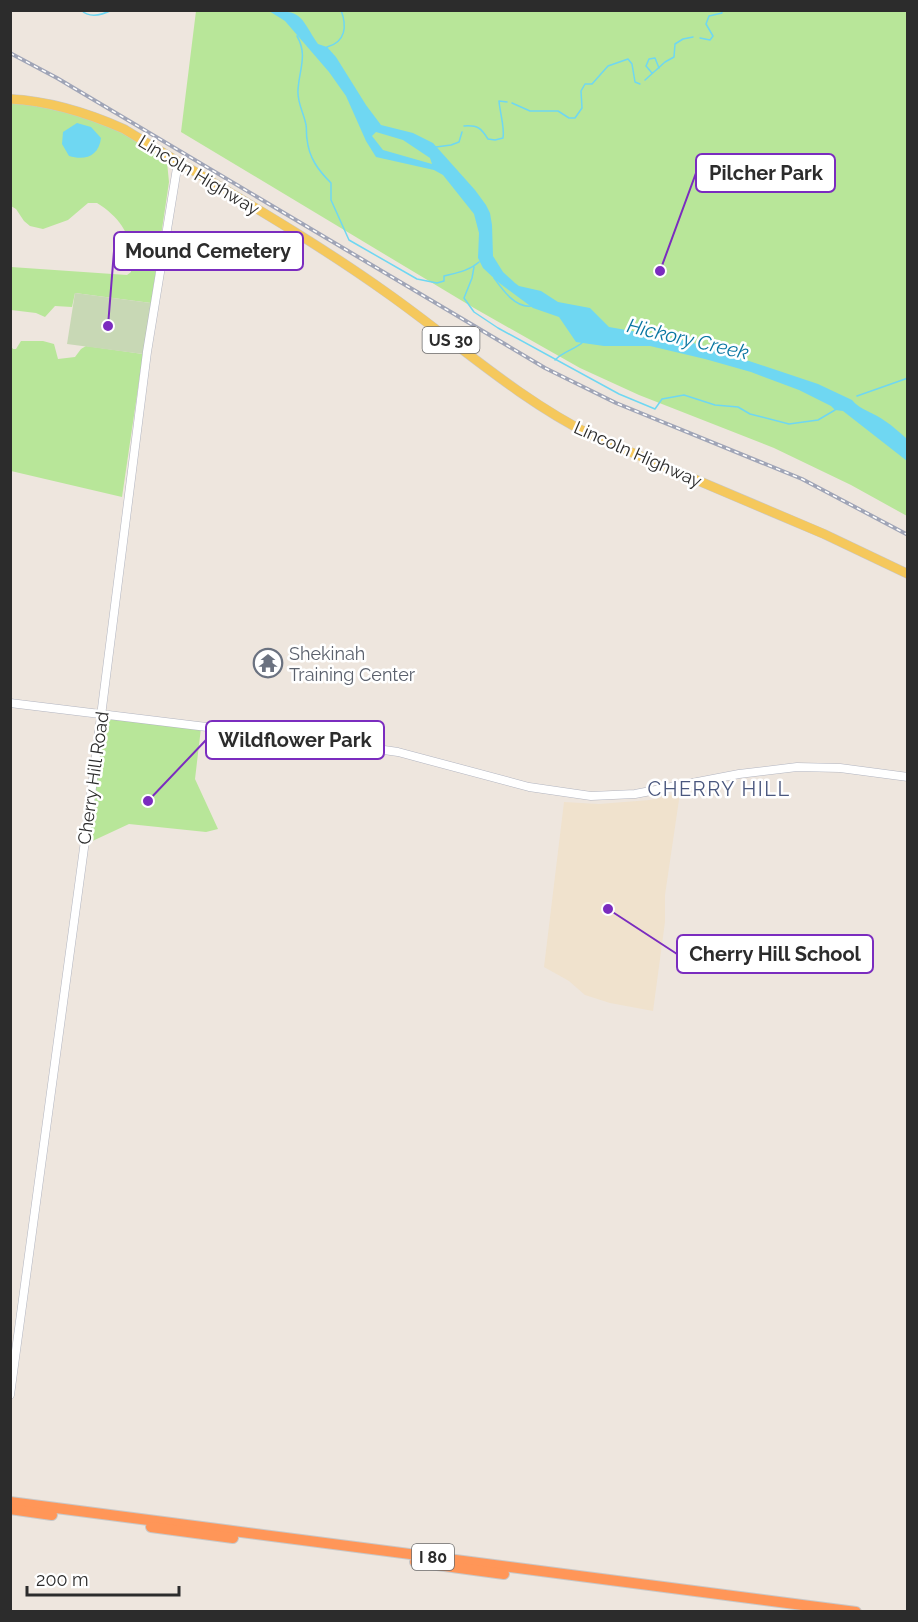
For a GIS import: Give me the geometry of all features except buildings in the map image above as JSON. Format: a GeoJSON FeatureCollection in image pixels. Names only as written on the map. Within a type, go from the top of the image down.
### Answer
{"type":"FeatureCollection","features":[{"type":"Feature","properties":{"kind":"highway","name":"I 80"},"geometry":{"type":"LineString","coordinates":[[10,1502],[855,1611]]}},
{"type":"Feature","properties":{"kind":"highway","name":"I 80"},"geometry":{"type":"LineString","coordinates":[[10,1509],[799,1611]]}},
{"type":"Feature","properties":{"kind":"main road","name":"Lincoln Highway"},"geometry":{"type":"LineString","coordinates":[[10,99],[50,104],[92,115],[124,129],[350,267],[570,425],[824,534],[908,574]]}},
{"type":"Feature","properties":{"kind":"street","name":"Cherry Hill Road"},"geometry":{"type":"LineString","coordinates":[[10,1395],[102,714],[147,352],[178,162]]}},
{"type":"Feature","properties":{"kind":"street"},"geometry":{"type":"LineString","coordinates":[[10,703],[398,752],[529,787],[591,796],[634,794],[705,780],[797,767],[840,768],[908,777]]}},
{"type":"Feature","properties":{"kind":"shaded area"},"geometry":{"type":"Polygon","coordinates":[[[680,793],[665,895],[665,922],[653,1011],[610,1003],[585,995],[569,981],[544,967],[564,802],[599,804],[650,800],[680,793]]]}},
{"type":"Feature","properties":{"kind":"green space"},"geometry":{"type":"Polygon","coordinates":[[[196,11],[907,11],[907,516],[851,485],[774,448],[639,395],[580,368],[474,308],[181,132],[196,11]]]}},
{"type":"Feature","properties":{"kind":"green space"},"geometry":{"type":"Polygon","coordinates":[[[11,102],[73,114],[113,128],[150,149],[167,162],[169,182],[151,303],[75,293],[72,307],[55,306],[45,317],[36,313],[11,310],[11,267],[127,275],[131,272],[132,261],[126,232],[114,216],[97,203],[88,203],[68,220],[43,229],[30,226],[11,206],[11,102]]]}},
{"type":"Feature","properties":{"kind":"green space"},"geometry":{"type":"Polygon","coordinates":[[[75,293],[151,303],[143,354],[67,344],[75,293]]]}},
{"type":"Feature","properties":{"kind":"green space"},"geometry":{"type":"Polygon","coordinates":[[[21,341],[43,341],[54,344],[58,359],[75,357],[86,346],[143,354],[122,497],[11,471],[10,345],[16,349],[21,341]]]}},
{"type":"Feature","properties":{"kind":"green space"},"geometry":{"type":"Polygon","coordinates":[[[103,715],[201,728],[195,779],[218,829],[206,832],[129,824],[86,844],[103,715]]]}},
{"type":"Feature","properties":{"kind":"water"},"geometry":{"type":"Polygon","coordinates":[[[269,11],[288,12],[300,17],[318,44],[327,47],[336,57],[381,125],[413,133],[433,143],[475,190],[490,213],[493,256],[503,272],[519,286],[541,291],[558,302],[590,308],[609,327],[683,340],[818,384],[852,400],[881,418],[907,439],[907,461],[843,411],[835,410],[799,390],[751,372],[650,346],[604,346],[576,342],[559,317],[533,308],[483,268],[478,258],[479,233],[474,214],[443,175],[434,170],[376,157],[366,141],[346,96],[329,72],[285,21],[269,11]],[[376,132],[372,136],[383,150],[432,164],[430,158],[403,140],[376,132]]]}},
{"type":"Feature","properties":{"kind":"water"},"geometry":{"type":"Polygon","coordinates":[[[77,123],[91,127],[101,138],[97,149],[90,156],[80,158],[69,156],[62,144],[63,132],[77,123]]]}},
{"type":"Feature","properties":{"kind":"waterway"},"geometry":{"type":"LineString","coordinates":[[81,10],[92,15],[100,15],[112,10]]}},
{"type":"Feature","properties":{"kind":"waterway"},"geometry":{"type":"LineString","coordinates":[[327,47],[338,41],[343,33],[344,22],[341,10]]}},
{"type":"Feature","properties":{"kind":"waterway"},"geometry":{"type":"LineString","coordinates":[[700,38],[710,40],[713,36],[706,24],[709,16],[722,13],[721,10]]}},
{"type":"Feature","properties":{"kind":"waterway"},"geometry":{"type":"LineString","coordinates":[[297,36],[302,50],[298,95],[306,125],[308,146],[315,163],[331,183],[331,200],[349,240],[417,279],[437,283],[444,281],[444,276],[467,270],[479,262]]}},
{"type":"Feature","properties":{"kind":"waterway"},"geometry":{"type":"LineString","coordinates":[[645,80],[674,57],[675,44],[693,37]]}},
{"type":"Feature","properties":{"kind":"waterway"},"geometry":{"type":"LineString","coordinates":[[652,73],[646,66],[649,59],[655,58],[659,68]]}},
{"type":"Feature","properties":{"kind":"waterway"},"geometry":{"type":"LineString","coordinates":[[512,103],[530,111],[558,111],[569,118],[575,118],[582,108],[581,91],[585,84],[592,84],[608,66],[628,59],[632,64],[635,82],[640,84]]}},
{"type":"Feature","properties":{"kind":"waterway"},"geometry":{"type":"LineString","coordinates":[[464,126],[479,128],[488,139],[503,138],[499,101],[507,102]]}},
{"type":"Feature","properties":{"kind":"waterway"},"geometry":{"type":"LineString","coordinates":[[436,147],[459,142],[462,132]]}},
{"type":"Feature","properties":{"kind":"waterway"},"geometry":{"type":"LineString","coordinates":[[474,267],[464,298],[474,312],[498,328],[619,394],[655,409],[662,399],[684,395],[715,405],[738,407],[750,414],[789,424],[818,420],[835,410]]}},
{"type":"Feature","properties":{"kind":"waterway","name":"Hickory Creek"},"geometry":{"type":"LineString","coordinates":[[494,278],[514,301],[531,306]]}},
{"type":"Feature","properties":{"kind":"waterway"},"geometry":{"type":"LineString","coordinates":[[555,360],[583,342]]}},
{"type":"Feature","properties":{"kind":"waterway"},"geometry":{"type":"LineString","coordinates":[[857,396],[908,378]]}},
{"type":"Feature","properties":{"kind":"railway"},"geometry":{"type":"LineString","coordinates":[[10,53],[57,78],[545,368],[616,403],[802,479],[908,535]]}},
{"type":"Feature","properties":{"kind":"place","name":"Pilcher Park"},"geometry":{"type":"Point","coordinates":[660,271]}},
{"type":"Feature","properties":{"kind":"place","name":"Mound Cemetery"},"geometry":{"type":"Point","coordinates":[108,326]}},
{"type":"Feature","properties":{"kind":"place","name":"Shekinah Training Center"},"geometry":{"type":"Point","coordinates":[268,663]}},
{"type":"Feature","properties":{"kind":"place","name":"Wildflower Park"},"geometry":{"type":"Point","coordinates":[148,801]}},
{"type":"Feature","properties":{"kind":"place","name":"Cherry Hill School"},"geometry":{"type":"Point","coordinates":[608,909]}},
{"type":"Feature","properties":{"kind":"district","name":"CHERRY HILL"},"geometry":{"type":"Point","coordinates":[719,789]}}]}
